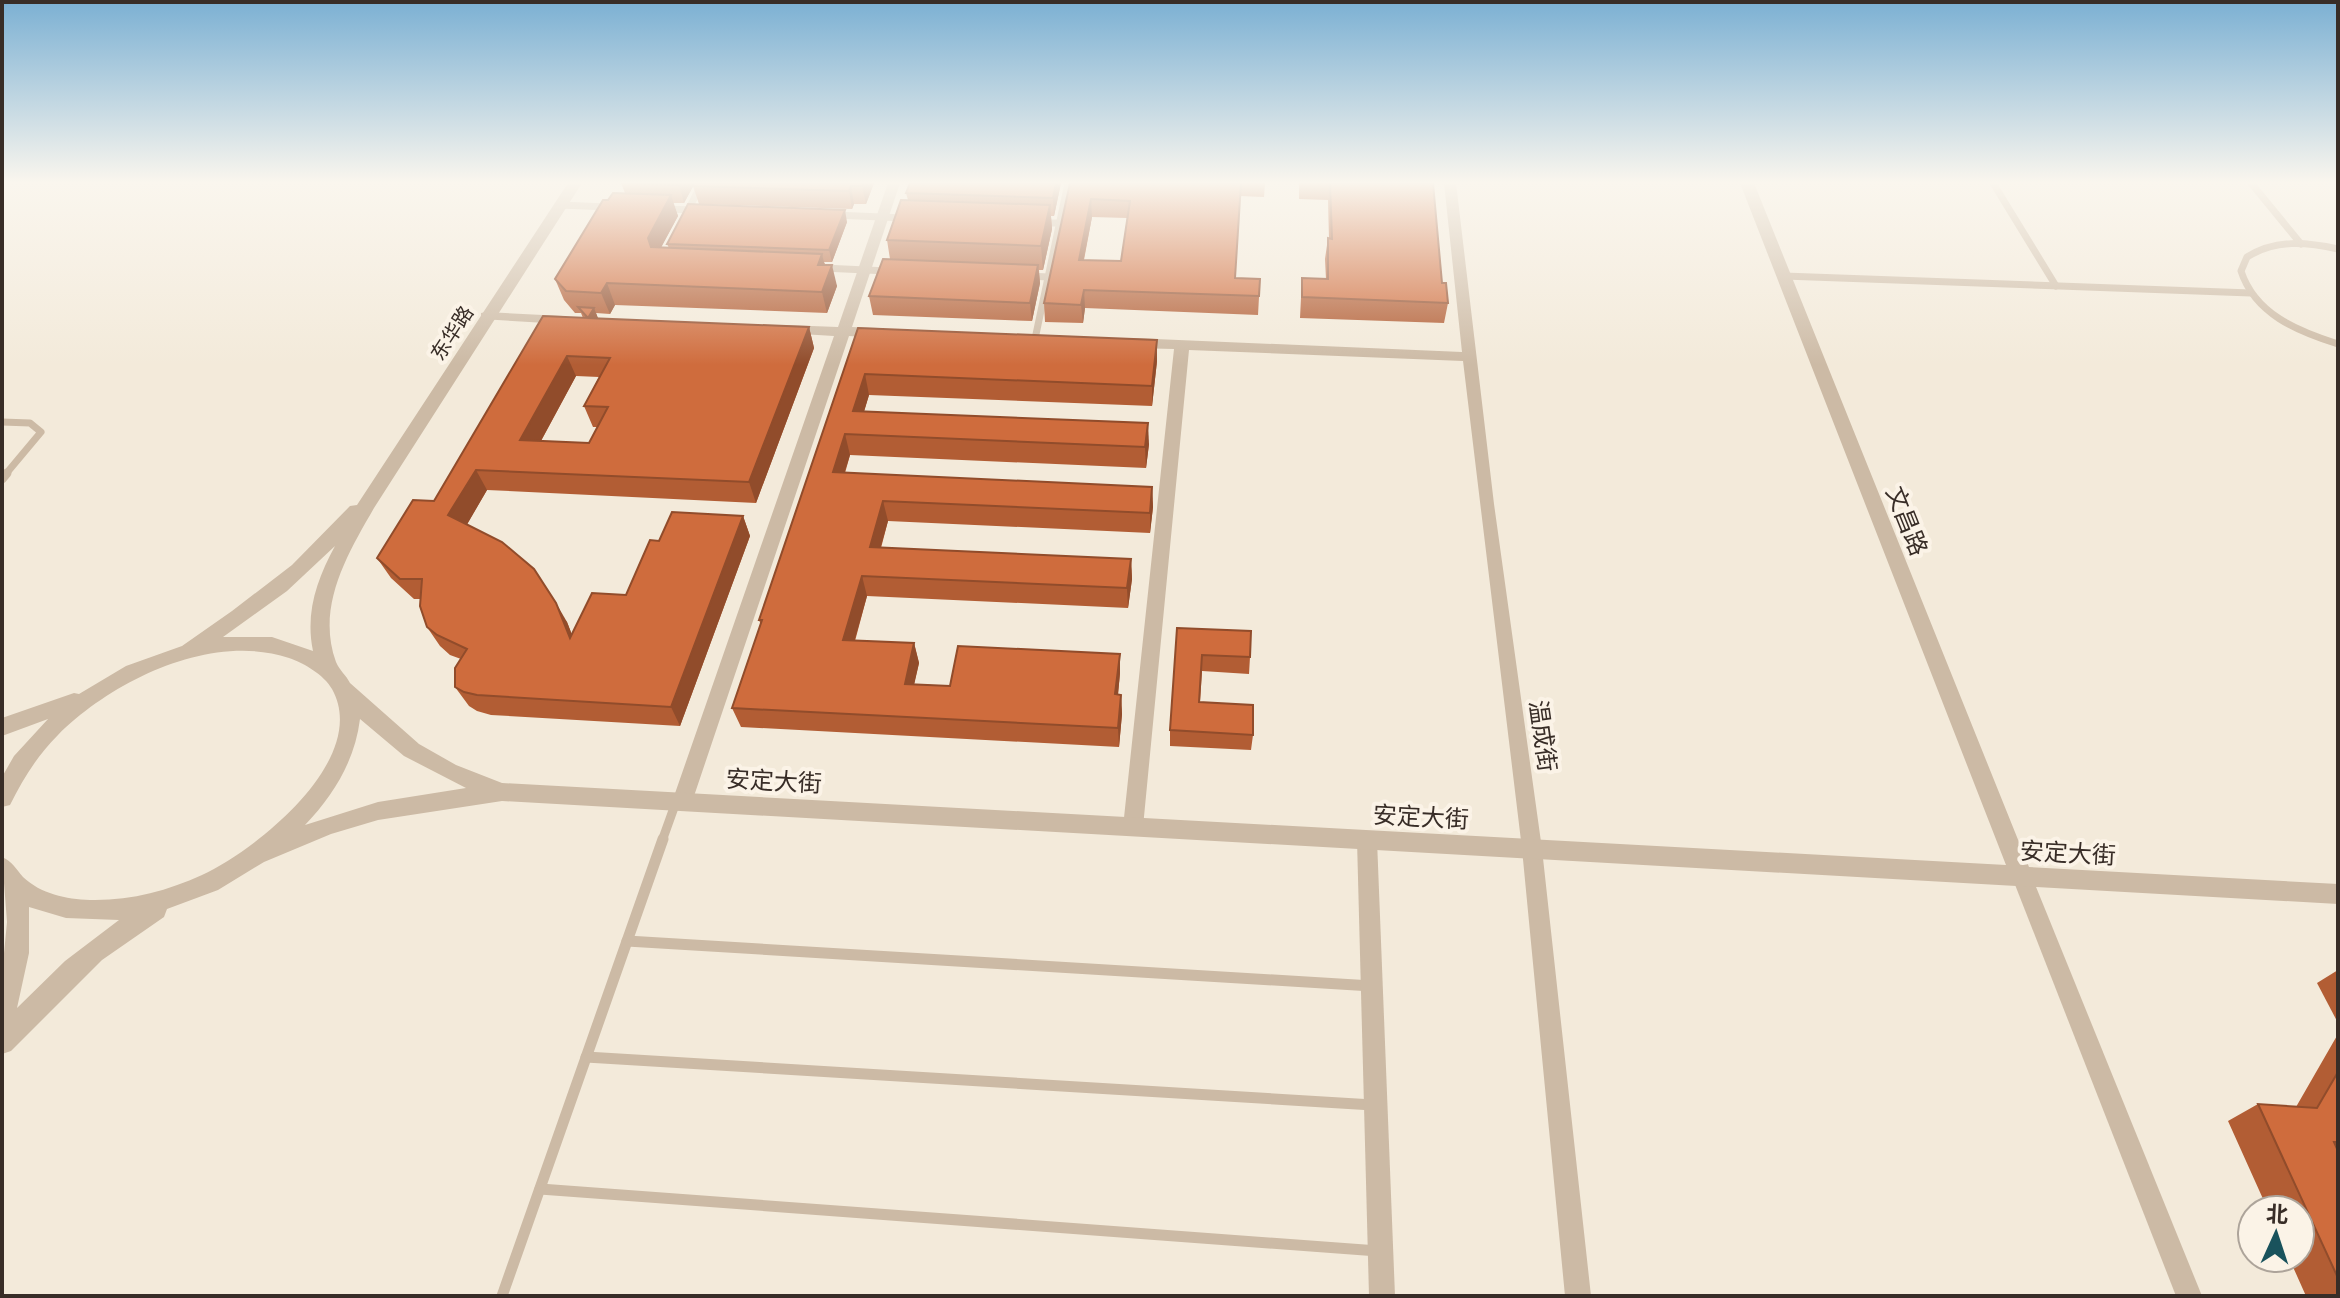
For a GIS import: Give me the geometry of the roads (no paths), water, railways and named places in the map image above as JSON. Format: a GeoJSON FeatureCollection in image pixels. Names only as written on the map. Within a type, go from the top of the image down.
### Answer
{"type":"FeatureCollection","features":[{"type":"Feature","properties":{"kind":"street","name":"东华路"},"geometry":{"type":"LineString","coordinates":[[390,466],[534,244]]}},
{"type":"Feature","properties":{"kind":"street"},"geometry":{"type":"LineString","coordinates":[[679,802],[873,244]]}},
{"type":"Feature","properties":{"kind":"street","name":"温成街"},"geometry":{"type":"LineString","coordinates":[[1457,244],[1532,849],[1578,1296]]}},
{"type":"Feature","properties":{"kind":"street","name":"文昌路"},"geometry":{"type":"LineString","coordinates":[[1771,244],[2022,877]]}},
{"type":"Feature","properties":{"kind":"street"},"geometry":{"type":"LineString","coordinates":[[486,316],[579,320]]}},
{"type":"Feature","properties":{"kind":"street"},"geometry":{"type":"LineString","coordinates":[[766,328],[902,333]]}},
{"type":"Feature","properties":{"kind":"street"},"geometry":{"type":"LineString","coordinates":[[1123,342],[1470,357]]}},
{"type":"Feature","properties":{"kind":"street"},"geometry":{"type":"LineString","coordinates":[[1133,827],[1182,345]]}},
{"type":"Feature","properties":{"kind":"street"},"geometry":{"type":"LineString","coordinates":[[2,727],[103,689],[173,657],[230,624],[277,592],[318,554],[390,466]]}},
{"type":"Feature","properties":{"kind":"street"},"geometry":{"type":"LineString","coordinates":[[260,854],[306,813],[337,769],[344,750],[349,724],[346,700],[322,652],[323,596],[336,562],[390,466]]}},
{"type":"Feature","properties":{"kind":"street"},"geometry":{"type":"LineString","coordinates":[[173,657],[224,646],[270,646],[307,656],[336,680],[382,730],[417,756],[456,776],[502,792]]}},
{"type":"Feature","properties":{"kind":"street"},"geometry":{"type":"LineString","coordinates":[[2,798],[17,768],[34,747],[74,709],[103,689]]}},
{"type":"Feature","properties":{"kind":"street"},"geometry":{"type":"LineString","coordinates":[[2,1042],[82,963],[137,920],[260,854],[327,826],[378,811],[502,792]]}},
{"type":"Feature","properties":{"kind":"street","name":"安定大街"},"geometry":{"type":"LineString","coordinates":[[502,792],[2338,894]]}},
{"type":"Feature","properties":{"kind":"street"},"geometry":{"type":"LineString","coordinates":[[1367,840],[1382,1296]]}},
{"type":"Feature","properties":{"kind":"street"},"geometry":{"type":"LineString","coordinates":[[9,877],[44,902],[81,911],[139,907],[202,887]]}},
{"type":"Feature","properties":{"kind":"street"},"geometry":{"type":"LineString","coordinates":[[2,1018],[14,981],[21,938],[9,877]]}},
{"type":"Feature","properties":{"kind":"street"},"geometry":{"type":"LineString","coordinates":[[2022,877],[2189,1296]]}},
{"type":"Feature","properties":{"kind":"lane"},"geometry":{"type":"LineString","coordinates":[[1035,339],[1055,244]]}},
{"type":"Feature","properties":{"kind":"lane"},"geometry":{"type":"LineString","coordinates":[[2030,244],[2056,286]]}},
{"type":"Feature","properties":{"kind":"lane"},"geometry":{"type":"LineString","coordinates":[[2338,249],[2301,244],[2263,248],[2247,257],[2241,271],[2251,293],[2280,318],[2338,344]]}},
{"type":"Feature","properties":{"kind":"lane"},"geometry":{"type":"LineString","coordinates":[[817,268],[895,271]]}},
{"type":"Feature","properties":{"kind":"lane"},"geometry":{"type":"LineString","coordinates":[[1018,276],[1048,277]]}},
{"type":"Feature","properties":{"kind":"lane"},"geometry":{"type":"LineString","coordinates":[[1784,276],[2251,293]]}},
{"type":"Feature","properties":{"kind":"lane"},"geometry":{"type":"LineString","coordinates":[[2,422],[30,423],[41,432],[2,479]]}},
{"type":"Feature","properties":{"kind":"lane"},"geometry":{"type":"LineString","coordinates":[[502,1296],[679,802]]}},
{"type":"Feature","properties":{"kind":"lane"},"geometry":{"type":"LineString","coordinates":[[627,941],[1372,986]]}},
{"type":"Feature","properties":{"kind":"lane"},"geometry":{"type":"LineString","coordinates":[[586,1057],[1376,1105]]}},
{"type":"Feature","properties":{"kind":"lane"},"geometry":{"type":"LineString","coordinates":[[540,1189],[1381,1251]]}}]}
